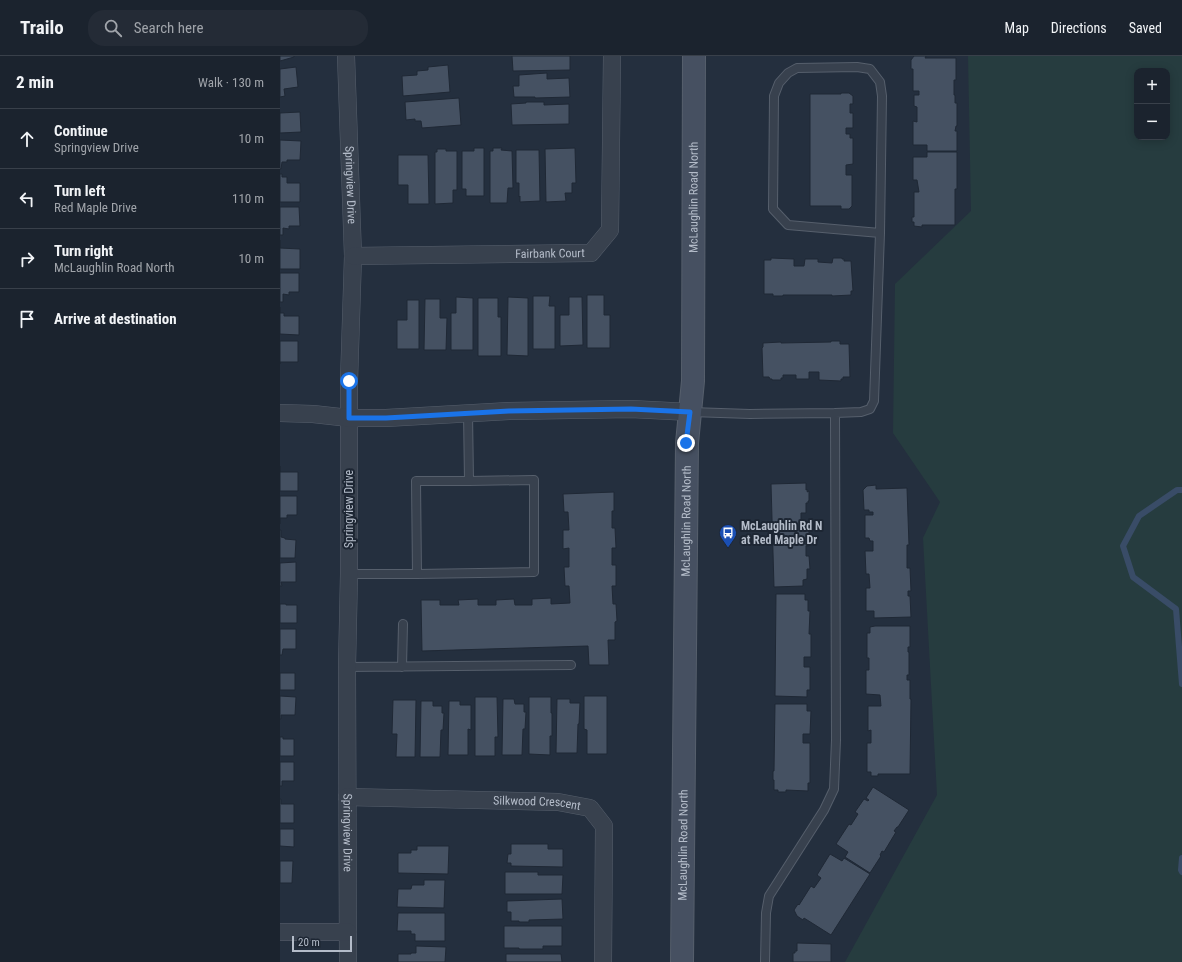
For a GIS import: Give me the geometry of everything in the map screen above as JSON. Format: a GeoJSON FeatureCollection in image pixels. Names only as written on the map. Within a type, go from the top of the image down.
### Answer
{"type":"FeatureCollection","features":[{"type":"Feature","properties":{"kind":"main road","name":"McLaughlin Road North"},"geometry":{"type":"LineString","coordinates":[[682,962],[686,443],[693,381],[694,56]]}},
{"type":"Feature","properties":{"kind":"street","name":"Springview Drive"},"geometry":{"type":"LineString","coordinates":[[346,56],[353,256],[349,418],[349,574],[347,667],[348,962]]}},
{"type":"Feature","properties":{"kind":"street","name":"Fairbank Court"},"geometry":{"type":"LineString","coordinates":[[353,256],[591,253],[610,230],[612,56]]}},
{"type":"Feature","properties":{"kind":"street"},"geometry":{"type":"LineString","coordinates":[[280,413],[313,414],[349,418],[386,418],[468,413],[631,409],[690,412]]}},
{"type":"Feature","properties":{"kind":"street","name":"Silkwood Crescent"},"geometry":{"type":"LineString","coordinates":[[347,797],[558,802],[590,808],[604,826],[603,962]]}},
{"type":"Feature","properties":{"kind":"street"},"geometry":{"type":"LineString","coordinates":[[280,932],[348,932]]}},
{"type":"Feature","properties":{"kind":"lane"},"geometry":{"type":"LineString","coordinates":[[690,412],[750,414],[861,412],[870,409],[874,401],[880,233],[882,96],[880,82],[870,69],[857,67],[797,68],[788,73],[779,83],[774,96],[774,209],[788,225],[880,233]]}},
{"type":"Feature","properties":{"kind":"lane"},"geometry":{"type":"LineString","coordinates":[[468,413],[469,481]]}},
{"type":"Feature","properties":{"kind":"lane"},"geometry":{"type":"LineString","coordinates":[[765,962],[766,913],[770,896],[824,810],[834,789],[836,740],[834,413]]}},
{"type":"Feature","properties":{"kind":"lane"},"geometry":{"type":"LineString","coordinates":[[349,574],[417,574],[534,572],[534,480],[416,481],[417,574]]}},
{"type":"Feature","properties":{"kind":"lane"},"geometry":{"type":"LineString","coordinates":[[402,667],[403,624]]}},
{"type":"Feature","properties":{"kind":"lane"},"geometry":{"type":"LineString","coordinates":[[347,667],[572,665]]}},
{"type":"Feature","properties":{"kind":"green space"},"geometry":{"type":"Polygon","coordinates":[[[968,56],[1182,56],[1182,962],[845,962],[937,795],[923,538],[940,502],[893,433],[895,284],[971,211],[968,56]]]}},
{"type":"Feature","properties":{"kind":"building"},"geometry":{"type":"Polygon","coordinates":[[[280,56],[294,56],[294,57],[280,61],[280,56]]]}},
{"type":"Feature","properties":{"kind":"building"},"geometry":{"type":"Polygon","coordinates":[[[512,56],[570,56],[570,70],[513,71],[512,56]]]}},
{"type":"Feature","properties":{"kind":"building"},"geometry":{"type":"Polygon","coordinates":[[[914,56],[926,56],[925,58],[956,58],[954,95],[955,103],[957,103],[957,126],[955,131],[957,131],[957,151],[927,151],[927,145],[913,145],[913,121],[917,122],[917,107],[914,106],[914,95],[919,95],[919,91],[913,91],[913,69],[911,69],[911,60],[914,56]]]}},
{"type":"Feature","properties":{"kind":"building"},"geometry":{"type":"Polygon","coordinates":[[[448,65],[450,92],[403,96],[402,76],[417,75],[417,71],[428,70],[428,67],[448,65]]]}},
{"type":"Feature","properties":{"kind":"building"},"geometry":{"type":"Polygon","coordinates":[[[296,67],[298,87],[284,89],[285,96],[280,97],[280,69],[296,67]]]}},
{"type":"Feature","properties":{"kind":"building"},"geometry":{"type":"Polygon","coordinates":[[[547,73],[547,79],[569,78],[570,97],[514,97],[513,86],[519,86],[519,75],[547,73]]]}},
{"type":"Feature","properties":{"kind":"building"},"geometry":{"type":"Polygon","coordinates":[[[849,93],[853,96],[853,104],[850,104],[850,113],[853,113],[853,128],[846,128],[846,134],[850,134],[850,138],[853,138],[853,164],[846,165],[846,175],[852,175],[852,206],[849,209],[841,209],[841,206],[810,206],[810,94],[849,93]]]}},
{"type":"Feature","properties":{"kind":"building"},"geometry":{"type":"Polygon","coordinates":[[[459,98],[461,125],[422,128],[421,121],[415,121],[415,119],[406,120],[405,102],[459,98]]]}},
{"type":"Feature","properties":{"kind":"building"},"geometry":{"type":"Polygon","coordinates":[[[544,102],[544,105],[569,104],[569,124],[512,125],[511,104],[544,102]]]}},
{"type":"Feature","properties":{"kind":"building"},"geometry":{"type":"Polygon","coordinates":[[[300,112],[301,132],[280,133],[280,113],[300,112]]]}},
{"type":"Feature","properties":{"kind":"building"},"geometry":{"type":"Polygon","coordinates":[[[280,140],[301,141],[300,160],[287,160],[287,162],[282,162],[281,169],[280,169],[280,140]]]}},
{"type":"Feature","properties":{"kind":"building"},"geometry":{"type":"Polygon","coordinates":[[[474,148],[484,148],[484,196],[466,196],[466,189],[462,189],[462,151],[474,151],[474,148]]]}},
{"type":"Feature","properties":{"kind":"building"},"geometry":{"type":"Polygon","coordinates":[[[493,148],[502,148],[501,150],[512,151],[513,188],[508,188],[507,203],[490,203],[490,151],[493,151],[493,148]]]}},
{"type":"Feature","properties":{"kind":"building"},"geometry":{"type":"Polygon","coordinates":[[[575,148],[576,183],[572,183],[572,193],[565,193],[566,201],[546,202],[545,149],[575,148]]]}},
{"type":"Feature","properties":{"kind":"building"},"geometry":{"type":"Polygon","coordinates":[[[437,149],[457,151],[457,190],[453,190],[453,203],[435,204],[435,152],[437,152],[437,149]]]}},
{"type":"Feature","properties":{"kind":"building"},"geometry":{"type":"Polygon","coordinates":[[[516,150],[539,150],[540,201],[520,202],[519,183],[516,183],[516,150]]]}},
{"type":"Feature","properties":{"kind":"building"},"geometry":{"type":"Polygon","coordinates":[[[927,152],[957,152],[955,225],[922,225],[922,227],[914,226],[914,222],[912,222],[912,217],[914,217],[914,192],[919,192],[917,180],[913,180],[913,157],[927,157],[927,152]]]}},
{"type":"Feature","properties":{"kind":"building"},"geometry":{"type":"Polygon","coordinates":[[[398,155],[428,155],[429,204],[408,204],[408,185],[398,185],[398,155]]]}},
{"type":"Feature","properties":{"kind":"building"},"geometry":{"type":"Polygon","coordinates":[[[280,174],[282,174],[282,177],[287,177],[287,183],[300,183],[300,202],[280,202],[280,174]]]}},
{"type":"Feature","properties":{"kind":"building"},"geometry":{"type":"Polygon","coordinates":[[[280,207],[299,207],[300,226],[289,226],[289,229],[283,228],[283,235],[280,235],[280,207]]]}},
{"type":"Feature","properties":{"kind":"building"},"geometry":{"type":"Polygon","coordinates":[[[280,248],[300,249],[300,269],[280,269],[280,248]]]}},
{"type":"Feature","properties":{"kind":"building"},"geometry":{"type":"Polygon","coordinates":[[[771,258],[794,259],[794,266],[804,266],[805,259],[818,259],[818,262],[832,263],[833,258],[842,258],[844,261],[851,261],[853,291],[851,291],[851,295],[832,296],[773,296],[773,294],[764,294],[764,260],[771,260],[771,258]]]}},
{"type":"Feature","properties":{"kind":"building"},"geometry":{"type":"Polygon","coordinates":[[[280,273],[299,273],[299,292],[289,292],[289,295],[283,294],[283,302],[280,302],[280,273]]]}},
{"type":"Feature","properties":{"kind":"building"},"geometry":{"type":"Polygon","coordinates":[[[587,295],[604,295],[604,315],[610,315],[610,348],[587,348],[587,295]]]}},
{"type":"Feature","properties":{"kind":"building"},"geometry":{"type":"Polygon","coordinates":[[[533,296],[550,296],[549,306],[555,306],[555,349],[533,349],[533,296]]]}},
{"type":"Feature","properties":{"kind":"building"},"geometry":{"type":"Polygon","coordinates":[[[456,297],[473,298],[473,350],[451,350],[451,313],[456,313],[456,297]]]}},
{"type":"Feature","properties":{"kind":"building"},"geometry":{"type":"Polygon","coordinates":[[[508,297],[528,298],[528,356],[507,355],[508,297]]]}},
{"type":"Feature","properties":{"kind":"building"},"geometry":{"type":"Polygon","coordinates":[[[569,297],[582,297],[583,345],[560,346],[560,315],[569,315],[569,297]]]}},
{"type":"Feature","properties":{"kind":"building"},"geometry":{"type":"Polygon","coordinates":[[[478,298],[498,298],[498,317],[501,317],[501,356],[478,356],[478,298]]]}},
{"type":"Feature","properties":{"kind":"building"},"geometry":{"type":"Polygon","coordinates":[[[425,299],[440,299],[440,318],[447,318],[446,350],[424,350],[425,299]]]}},
{"type":"Feature","properties":{"kind":"building"},"geometry":{"type":"Polygon","coordinates":[[[407,300],[419,300],[419,349],[397,349],[397,320],[407,320],[407,300]]]}},
{"type":"Feature","properties":{"kind":"building"},"geometry":{"type":"Polygon","coordinates":[[[280,313],[284,313],[284,316],[299,316],[299,335],[280,334],[280,313]]]}},
{"type":"Feature","properties":{"kind":"building"},"geometry":{"type":"Polygon","coordinates":[[[280,341],[298,341],[298,362],[280,362],[280,341]]]}},
{"type":"Feature","properties":{"kind":"building"},"geometry":{"type":"Polygon","coordinates":[[[840,341],[840,344],[849,344],[850,377],[843,377],[841,381],[819,380],[819,372],[809,372],[809,379],[796,379],[796,375],[783,375],[781,380],[772,380],[769,377],[763,377],[763,343],[840,341]]]}},
{"type":"Feature","properties":{"kind":"building"},"geometry":{"type":"Polygon","coordinates":[[[280,472],[298,472],[298,491],[280,491],[280,472]]]}},
{"type":"Feature","properties":{"kind":"building"},"geometry":{"type":"Polygon","coordinates":[[[806,483],[806,490],[808,490],[807,492],[809,491],[809,501],[806,503],[806,513],[801,513],[801,522],[809,522],[809,546],[806,546],[806,556],[809,556],[810,569],[807,569],[807,579],[803,580],[803,586],[774,587],[771,484],[806,483]]]}},
{"type":"Feature","properties":{"kind":"building"},"geometry":{"type":"Polygon","coordinates":[[[876,485],[876,489],[907,488],[909,545],[907,545],[907,568],[910,568],[911,591],[908,591],[908,596],[910,596],[911,617],[874,618],[874,611],[866,611],[866,588],[870,588],[869,574],[866,574],[865,551],[873,551],[873,541],[870,541],[869,538],[865,538],[865,515],[873,515],[873,512],[864,510],[863,490],[867,486],[876,485]]]}},
{"type":"Feature","properties":{"kind":"building"},"geometry":{"type":"Polygon","coordinates":[[[614,492],[612,528],[615,528],[616,548],[612,548],[612,565],[616,565],[616,586],[612,586],[613,604],[616,604],[617,621],[615,622],[615,640],[608,640],[609,665],[589,665],[588,646],[422,651],[421,600],[440,600],[440,605],[459,605],[458,600],[478,599],[478,605],[496,605],[496,600],[514,599],[515,605],[532,605],[532,599],[551,598],[551,604],[570,603],[569,586],[565,586],[564,567],[569,567],[569,548],[563,549],[563,530],[569,530],[568,512],[564,512],[563,494],[614,492]]]}},
{"type":"Feature","properties":{"kind":"building"},"geometry":{"type":"Polygon","coordinates":[[[280,496],[297,496],[297,515],[287,515],[287,518],[280,518],[280,496]]]}},
{"type":"Feature","properties":{"kind":"building"},"geometry":{"type":"Polygon","coordinates":[[[280,530],[281,537],[296,540],[295,558],[280,558],[280,530]]]}},
{"type":"Feature","properties":{"kind":"building"},"geometry":{"type":"Polygon","coordinates":[[[296,562],[296,582],[281,582],[282,586],[280,586],[280,563],[296,562]]]}},
{"type":"Feature","properties":{"kind":"building"},"geometry":{"type":"Polygon","coordinates":[[[776,594],[805,594],[805,600],[808,600],[808,611],[810,611],[809,634],[811,634],[811,657],[804,657],[804,667],[810,667],[810,690],[807,690],[807,697],[775,696],[776,594]]]}},
{"type":"Feature","properties":{"kind":"building"},"geometry":{"type":"Polygon","coordinates":[[[280,604],[297,605],[297,623],[280,623],[280,604]]]}},
{"type":"Feature","properties":{"kind":"building"},"geometry":{"type":"Polygon","coordinates":[[[910,626],[910,647],[908,647],[909,675],[907,675],[907,680],[910,680],[911,699],[910,774],[878,774],[878,776],[871,776],[871,772],[867,772],[867,743],[871,743],[871,730],[868,731],[868,706],[881,706],[880,695],[866,694],[866,670],[869,670],[869,658],[867,658],[867,633],[870,633],[870,627],[910,626]]]}},
{"type":"Feature","properties":{"kind":"building"},"geometry":{"type":"Polygon","coordinates":[[[280,629],[296,629],[296,649],[283,649],[282,655],[280,655],[280,629]]]}},
{"type":"Feature","properties":{"kind":"building"},"geometry":{"type":"Polygon","coordinates":[[[280,673],[295,673],[295,690],[280,690],[280,673]]]}},
{"type":"Feature","properties":{"kind":"building"},"geometry":{"type":"Polygon","coordinates":[[[280,696],[296,697],[295,715],[281,715],[280,719],[280,696]]]}},
{"type":"Feature","properties":{"kind":"building"},"geometry":{"type":"Polygon","coordinates":[[[584,696],[607,696],[607,754],[587,754],[587,730],[584,729],[584,696]]]}},
{"type":"Feature","properties":{"kind":"building"},"geometry":{"type":"Polygon","coordinates":[[[475,697],[497,697],[498,737],[495,737],[495,756],[475,756],[475,697]]]}},
{"type":"Feature","properties":{"kind":"building"},"geometry":{"type":"Polygon","coordinates":[[[529,697],[551,697],[552,736],[550,736],[550,755],[529,754],[529,697]]]}},
{"type":"Feature","properties":{"kind":"building"},"geometry":{"type":"Polygon","coordinates":[[[503,699],[514,699],[515,704],[524,704],[524,712],[526,712],[525,729],[523,729],[522,755],[502,755],[503,699]]]}},
{"type":"Feature","properties":{"kind":"building"},"geometry":{"type":"Polygon","coordinates":[[[557,699],[570,699],[570,703],[580,703],[577,753],[556,753],[557,699]]]}},
{"type":"Feature","properties":{"kind":"building"},"geometry":{"type":"Polygon","coordinates":[[[393,700],[416,700],[415,757],[396,757],[397,734],[392,734],[393,700]]]}},
{"type":"Feature","properties":{"kind":"building"},"geometry":{"type":"Polygon","coordinates":[[[421,701],[433,701],[433,706],[442,706],[442,713],[444,713],[443,730],[441,730],[440,757],[420,757],[421,701]]]}},
{"type":"Feature","properties":{"kind":"building"},"geometry":{"type":"Polygon","coordinates":[[[449,701],[460,701],[460,705],[471,705],[471,730],[468,729],[468,755],[448,755],[449,701]]]}},
{"type":"Feature","properties":{"kind":"building"},"geometry":{"type":"Polygon","coordinates":[[[775,704],[807,704],[807,711],[811,711],[810,734],[803,734],[803,743],[810,743],[810,783],[808,783],[808,791],[786,790],[786,792],[778,792],[778,790],[774,790],[773,771],[775,704]]]}},
{"type":"Feature","properties":{"kind":"building"},"geometry":{"type":"Polygon","coordinates":[[[280,737],[283,737],[283,739],[294,739],[294,756],[280,756],[280,737]]]}},
{"type":"Feature","properties":{"kind":"building"},"geometry":{"type":"Polygon","coordinates":[[[280,762],[294,762],[294,781],[282,781],[282,786],[280,786],[280,762]]]}},
{"type":"Feature","properties":{"kind":"building"},"geometry":{"type":"Polygon","coordinates":[[[873,787],[909,810],[894,831],[896,832],[884,852],[882,851],[881,856],[870,873],[845,857],[848,852],[836,844],[849,824],[851,825],[858,814],[855,812],[864,799],[869,800],[866,798],[873,787]]]}},
{"type":"Feature","properties":{"kind":"building"},"geometry":{"type":"Polygon","coordinates":[[[280,799],[281,804],[294,804],[294,823],[280,823],[280,799]]]}},
{"type":"Feature","properties":{"kind":"building"},"geometry":{"type":"Polygon","coordinates":[[[280,829],[294,829],[294,847],[280,846],[280,829]]]}},
{"type":"Feature","properties":{"kind":"building"},"geometry":{"type":"Polygon","coordinates":[[[511,844],[548,844],[548,849],[563,849],[563,867],[511,866],[511,863],[507,863],[508,854],[511,854],[511,844]]]}},
{"type":"Feature","properties":{"kind":"building"},"geometry":{"type":"Polygon","coordinates":[[[417,846],[449,846],[448,874],[398,873],[398,853],[411,853],[411,850],[417,850],[417,846]]]}},
{"type":"Feature","properties":{"kind":"building"},"geometry":{"type":"Polygon","coordinates":[[[830,854],[842,861],[844,858],[870,874],[831,935],[804,918],[803,920],[797,916],[794,910],[811,886],[814,888],[821,878],[817,875],[830,854]]]}},
{"type":"Feature","properties":{"kind":"building"},"geometry":{"type":"Polygon","coordinates":[[[280,861],[293,861],[292,883],[280,883],[280,861]]]}},
{"type":"Feature","properties":{"kind":"building"},"geometry":{"type":"Polygon","coordinates":[[[505,872],[538,872],[538,875],[563,875],[562,894],[505,894],[505,872]]]}},
{"type":"Feature","properties":{"kind":"building"},"geometry":{"type":"Polygon","coordinates":[[[424,880],[445,880],[444,908],[397,907],[398,889],[411,889],[412,885],[424,885],[424,880]]]}},
{"type":"Feature","properties":{"kind":"building"},"geometry":{"type":"Polygon","coordinates":[[[562,899],[563,919],[529,920],[529,922],[511,921],[511,912],[507,912],[507,901],[562,899]]]}},
{"type":"Feature","properties":{"kind":"building"},"geometry":{"type":"Polygon","coordinates":[[[398,913],[445,913],[445,941],[415,941],[415,934],[411,934],[411,931],[397,931],[398,913]]]}},
{"type":"Feature","properties":{"kind":"building"},"geometry":{"type":"Polygon","coordinates":[[[504,926],[562,926],[562,946],[543,946],[543,949],[504,948],[504,926]]]}},
{"type":"Feature","properties":{"kind":"building"},"geometry":{"type":"Polygon","coordinates":[[[797,943],[831,944],[831,962],[793,962],[793,953],[797,951],[797,943]]]}},
{"type":"Feature","properties":{"kind":"building"},"geometry":{"type":"Polygon","coordinates":[[[416,946],[446,947],[445,962],[398,962],[398,954],[416,953],[416,946]]]}},
{"type":"Feature","properties":{"kind":"building"},"geometry":{"type":"Polygon","coordinates":[[[506,954],[561,954],[562,962],[506,962],[506,954]]]}},
{"type":"Feature","properties":{"kind":"waterway"},"geometry":{"type":"LineString","coordinates":[[1182,490],[1177,490],[1139,516],[1123,546],[1133,577],[1176,609],[1182,684]]}},
{"type":"Feature","properties":{"kind":"waterway"},"geometry":{"type":"LineString","coordinates":[[1182,858],[1182,872]]}},
{"type":"Feature","properties":{"kind":"place","name":"McLaughlin Rd N at Red Maple Dr"},"geometry":{"type":"Point","coordinates":[728,548]}},
{"type":"Feature","properties":{"kind":"route"},"geometry":{"type":"LineString","coordinates":[[349,381],[349,418],[386,418],[509,411],[631,409],[690,412],[686,443]]}}]}
